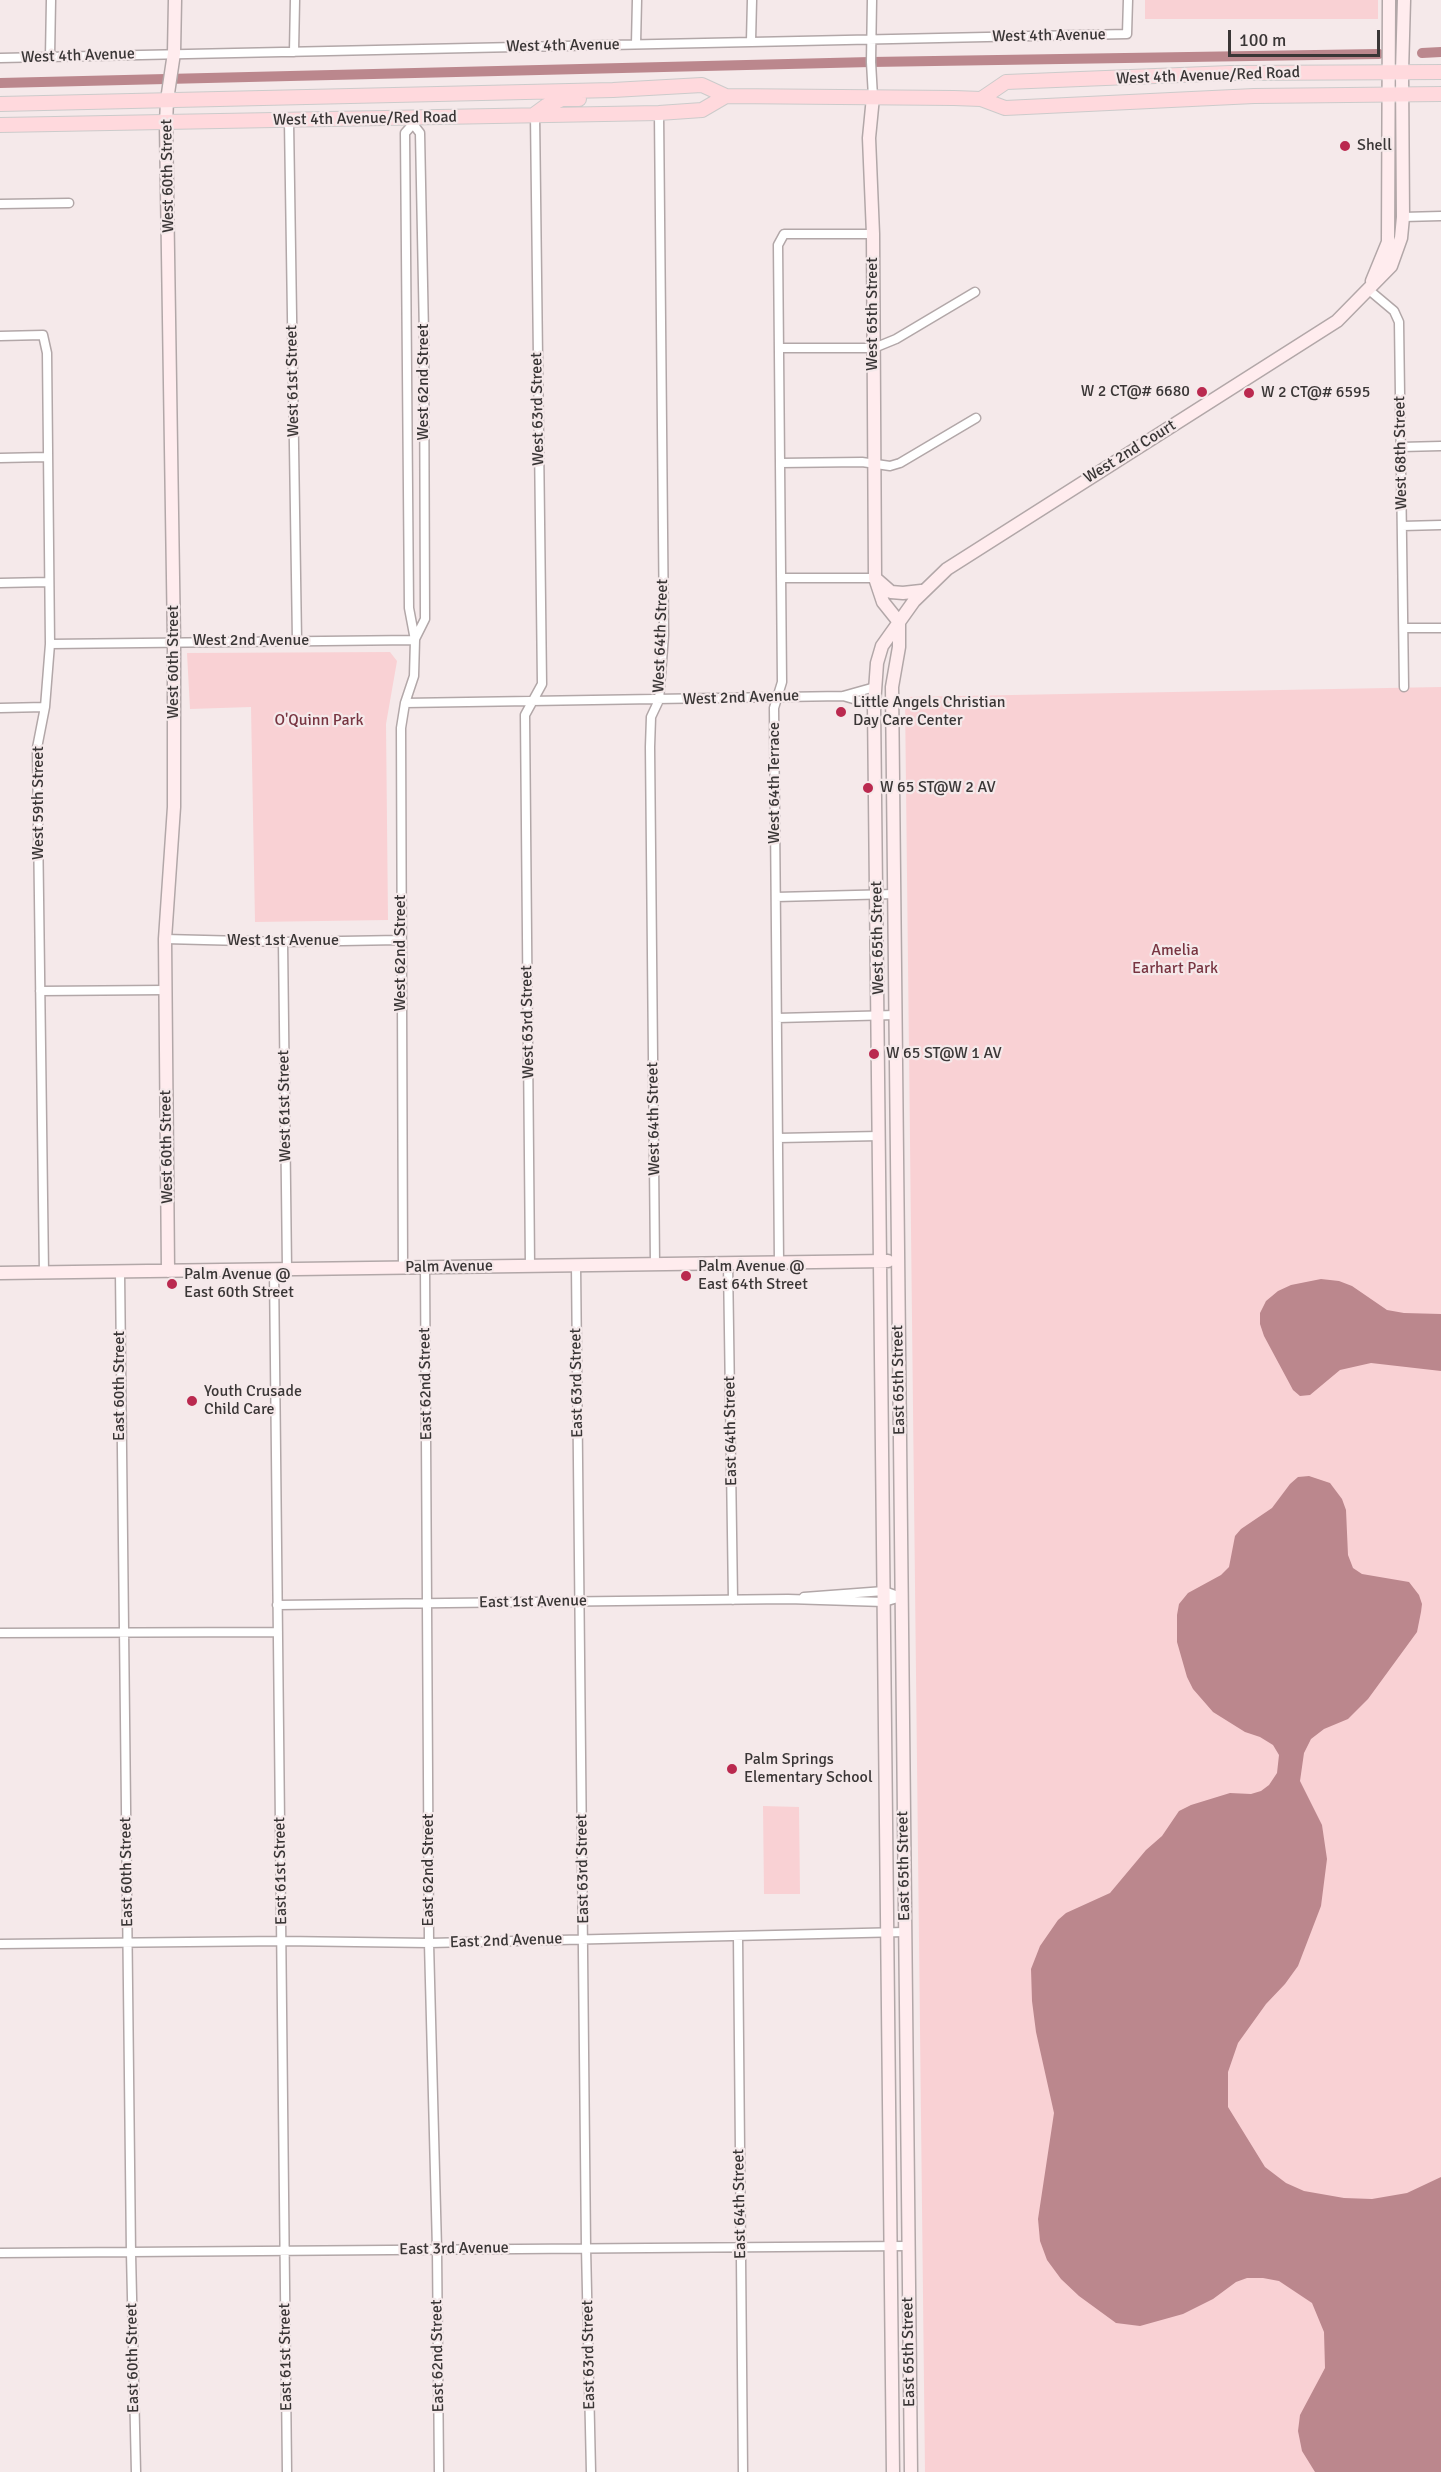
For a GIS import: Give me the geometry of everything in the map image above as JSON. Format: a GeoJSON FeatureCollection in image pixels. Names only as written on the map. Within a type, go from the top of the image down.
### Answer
{"type":"FeatureCollection","features":[{"type":"Feature","properties":{"kind":"main road","name":"West 60th Street"},"geometry":{"type":"LineString","coordinates":[[168,1271],[165,939],[174,807],[174,642],[166,124],[174,53],[175,0]]}},
{"type":"Feature","properties":{"kind":"main road"},"geometry":{"type":"LineString","coordinates":[[1369,290],[1388,242],[1395,94],[1389,0]]}},
{"type":"Feature","properties":{"kind":"main road"},"geometry":{"type":"LineString","coordinates":[[1395,72],[1404,0]]}},
{"type":"Feature","properties":{"kind":"main road","name":"West 4th Avenue/Red Road"},"geometry":{"type":"LineString","coordinates":[[981,99],[1006,82],[1230,73],[1441,72]]}},
{"type":"Feature","properties":{"kind":"main road","name":"West 4th Avenue/Red Road"},"geometry":{"type":"LineString","coordinates":[[0,104],[613,90],[702,85],[726,96],[981,99],[1005,108],[1254,96],[1441,94]]}},
{"type":"Feature","properties":{"kind":"main road"},"geometry":{"type":"LineString","coordinates":[[497,92],[519,102],[535,114],[562,99],[599,99],[613,90]]}},
{"type":"Feature","properties":{"kind":"main road"},"geometry":{"type":"LineString","coordinates":[[1369,290],[1391,267],[1401,238],[1403,217],[1395,94]]}},
{"type":"Feature","properties":{"kind":"main road","name":"West 4th Avenue/Red Road"},"geometry":{"type":"LineString","coordinates":[[0,125],[413,121],[535,114],[659,113],[702,110],[726,96]]}},
{"type":"Feature","properties":{"kind":"main road","name":"West 65th Street"},"geometry":{"type":"LineString","coordinates":[[873,97],[869,138],[873,234],[876,578],[883,602],[899,622],[899,647],[892,687],[898,1260]]}},
{"type":"Feature","properties":{"kind":"main road","name":"West 2nd Court"},"geometry":{"type":"LineString","coordinates":[[899,622],[921,591],[947,568],[1337,321],[1369,290]]}},
{"type":"Feature","properties":{"kind":"main road"},"geometry":{"type":"LineString","coordinates":[[876,578],[891,592],[921,591]]}},
{"type":"Feature","properties":{"kind":"main road","name":"West 65th Street"},"geometry":{"type":"LineString","coordinates":[[881,1261],[874,705],[882,646],[899,622]]}},
{"type":"Feature","properties":{"kind":"main road","name":"Palm Avenue"},"geometry":{"type":"LineString","coordinates":[[0,1273],[898,1260]]}},
{"type":"Feature","properties":{"kind":"main road","name":"East 65th Street"},"geometry":{"type":"LineString","coordinates":[[898,1260],[910,2472]]}},
{"type":"Feature","properties":{"kind":"main road","name":"East 65th Street"},"geometry":{"type":"LineString","coordinates":[[881,1261],[893,2472]]}},
{"type":"Feature","properties":{"kind":"street"},"geometry":{"type":"LineString","coordinates":[[50,57],[51,0]]}},
{"type":"Feature","properties":{"kind":"street"},"geometry":{"type":"LineString","coordinates":[[294,52],[295,0]]}},
{"type":"Feature","properties":{"kind":"street"},"geometry":{"type":"LineString","coordinates":[[636,45],[637,0]]}},
{"type":"Feature","properties":{"kind":"street"},"geometry":{"type":"LineString","coordinates":[[751,41],[752,0]]}},
{"type":"Feature","properties":{"kind":"street","name":"West 65th Street"},"geometry":{"type":"LineString","coordinates":[[872,0],[873,97]]}},
{"type":"Feature","properties":{"kind":"street","name":"West 4th Avenue"},"geometry":{"type":"LineString","coordinates":[[0,58],[1127,34],[1128,0]]}},
{"type":"Feature","properties":{"kind":"street","name":"West 64th Street"},"geometry":{"type":"LineString","coordinates":[[655,1264],[650,747],[651,717],[660,700],[664,635],[659,113]]}},
{"type":"Feature","properties":{"kind":"street","name":"West 63rd Street"},"geometry":{"type":"LineString","coordinates":[[530,1266],[525,715],[542,684],[535,114]]}},
{"type":"Feature","properties":{"kind":"street","name":"West 61st Street"},"geometry":{"type":"LineString","coordinates":[[290,121],[297,641]]}},
{"type":"Feature","properties":{"kind":"street","name":"West 62nd Street"},"geometry":{"type":"LineString","coordinates":[[403,1268],[401,728],[405,703],[414,676],[415,640],[409,608],[405,133],[413,121],[420,133],[424,359],[425,619],[415,640]]}},
{"type":"Feature","properties":{"kind":"street"},"geometry":{"type":"LineString","coordinates":[[0,204],[69,203]]}},
{"type":"Feature","properties":{"kind":"street"},"geometry":{"type":"LineString","coordinates":[[1403,217],[1441,216]]}},
{"type":"Feature","properties":{"kind":"street","name":"West 64th Terrace"},"geometry":{"type":"LineString","coordinates":[[779,1262],[774,708],[782,682],[778,245],[784,234],[873,234]]}},
{"type":"Feature","properties":{"kind":"street","name":"West 68th Street"},"geometry":{"type":"LineString","coordinates":[[1369,290],[1394,310],[1399,322],[1404,687]]}},
{"type":"Feature","properties":{"kind":"street"},"geometry":{"type":"LineString","coordinates":[[779,348],[874,348],[896,339],[975,292]]}},
{"type":"Feature","properties":{"kind":"street","name":"West 59th Street"},"geometry":{"type":"LineString","coordinates":[[0,336],[43,335],[47,353],[50,644],[45,707],[37,748],[44,1273]]}},
{"type":"Feature","properties":{"kind":"street"},"geometry":{"type":"LineString","coordinates":[[780,463],[862,462],[890,466],[900,463],[976,418]]}},
{"type":"Feature","properties":{"kind":"street"},"geometry":{"type":"LineString","coordinates":[[1401,447],[1441,446]]}},
{"type":"Feature","properties":{"kind":"street"},"geometry":{"type":"LineString","coordinates":[[0,458],[47,457]]}},
{"type":"Feature","properties":{"kind":"street"},"geometry":{"type":"LineString","coordinates":[[1402,526],[1441,525]]}},
{"type":"Feature","properties":{"kind":"street"},"geometry":{"type":"LineString","coordinates":[[782,578],[876,578]]}},
{"type":"Feature","properties":{"kind":"street"},"geometry":{"type":"LineString","coordinates":[[0,583],[49,582]]}},
{"type":"Feature","properties":{"kind":"street"},"geometry":{"type":"LineString","coordinates":[[1404,628],[1441,628]]}},
{"type":"Feature","properties":{"kind":"street","name":"West 2nd Avenue"},"geometry":{"type":"LineString","coordinates":[[50,644],[415,640]]}},
{"type":"Feature","properties":{"kind":"street","name":"West 2nd Avenue"},"geometry":{"type":"LineString","coordinates":[[405,703],[843,696],[875,687]]}},
{"type":"Feature","properties":{"kind":"street","name":"West 2nd Avenue"},"geometry":{"type":"LineString","coordinates":[[843,696],[874,705]]}},
{"type":"Feature","properties":{"kind":"street"},"geometry":{"type":"LineString","coordinates":[[0,708],[45,707]]}},
{"type":"Feature","properties":{"kind":"street"},"geometry":{"type":"LineString","coordinates":[[776,897],[895,894]]}},
{"type":"Feature","properties":{"kind":"street","name":"West 1st Avenue"},"geometry":{"type":"LineString","coordinates":[[165,939],[282,942],[400,940]]}},
{"type":"Feature","properties":{"kind":"street","name":"West 61st Street"},"geometry":{"type":"LineString","coordinates":[[282,942],[287,1269]]}},
{"type":"Feature","properties":{"kind":"street"},"geometry":{"type":"LineString","coordinates":[[40,991],[165,990]]}},
{"type":"Feature","properties":{"kind":"street"},"geometry":{"type":"LineString","coordinates":[[777,1018],[896,1015]]}},
{"type":"Feature","properties":{"kind":"street"},"geometry":{"type":"LineString","coordinates":[[778,1138],[879,1136]]}},
{"type":"Feature","properties":{"kind":"street","name":"East 64th Street"},"geometry":{"type":"LineString","coordinates":[[728,1263],[733,1600]]}},
{"type":"Feature","properties":{"kind":"street","name":"East 63rd Street"},"geometry":{"type":"LineString","coordinates":[[576,1265],[586,2247],[591,2472]]}},
{"type":"Feature","properties":{"kind":"street","name":"East 62nd Street"},"geometry":{"type":"LineString","coordinates":[[425,1267],[429,1943],[439,2472]]}},
{"type":"Feature","properties":{"kind":"street","name":"East 61st Street"},"geometry":{"type":"LineString","coordinates":[[274,1269],[287,2472]]}},
{"type":"Feature","properties":{"kind":"street","name":"East 60th Street"},"geometry":{"type":"LineString","coordinates":[[120,1272],[123,1631],[129,1943],[130,2253],[136,2472]]}},
{"type":"Feature","properties":{"kind":"street","name":"East 1st Avenue"},"geometry":{"type":"LineString","coordinates":[[277,1605],[901,1597]]}},
{"type":"Feature","properties":{"kind":"street"},"geometry":{"type":"LineString","coordinates":[[0,1633],[278,1632]]}},
{"type":"Feature","properties":{"kind":"street","name":"East 2nd Avenue"},"geometry":{"type":"LineString","coordinates":[[0,1944],[282,1941],[429,1943],[905,1932]]}},
{"type":"Feature","properties":{"kind":"street","name":"East 64th Street"},"geometry":{"type":"LineString","coordinates":[[738,1936],[743,2472]]}},
{"type":"Feature","properties":{"kind":"street","name":"East 3rd Avenue"},"geometry":{"type":"LineString","coordinates":[[0,2253],[908,2246]]}},
{"type":"Feature","properties":{"kind":"green space"},"geometry":{"type":"Polygon","coordinates":[[[1145,0],[1378,0],[1378,19],[1145,19],[1145,0]]]}},
{"type":"Feature","properties":{"kind":"green space","name":"O'Quinn Park"},"geometry":{"type":"Polygon","coordinates":[[[390,652],[397,661],[386,724],[388,920],[255,922],[251,707],[190,709],[187,653],[390,652]]]}},
{"type":"Feature","properties":{"kind":"green space","name":"Amelia Earhart Park"},"geometry":{"type":"Polygon","coordinates":[[[1441,687],[1441,2472],[925,2472],[905,697],[1441,687]]]}},
{"type":"Feature","properties":{"kind":"green space"},"geometry":{"type":"Polygon","coordinates":[[[763,1806],[799,1807],[800,1894],[764,1894],[763,1806]]]}},
{"type":"Feature","properties":{"kind":"shaded area"},"geometry":{"type":"Polygon","coordinates":[[[1321,1279],[1339,1281],[1352,1286],[1387,1310],[1441,1314],[1441,1371],[1371,1363],[1340,1370],[1310,1395],[1300,1396],[1293,1390],[1264,1336],[1260,1324],[1260,1313],[1266,1301],[1278,1291],[1291,1285],[1321,1279]]]}},
{"type":"Feature","properties":{"kind":"shaded area"},"geometry":{"type":"Polygon","coordinates":[[[1309,1476],[1330,1483],[1342,1499],[1346,1510],[1348,1555],[1353,1568],[1362,1574],[1409,1582],[1419,1595],[1422,1604],[1421,1612],[1417,1632],[1368,1699],[1348,1719],[1324,1729],[1311,1739],[1304,1753],[1300,1781],[1322,1825],[1327,1859],[1321,1906],[1298,1966],[1266,2004],[1238,2043],[1228,2072],[1228,2107],[1265,2167],[1286,2183],[1304,2191],[1344,2198],[1372,2199],[1407,2193],[1441,2177],[1441,2472],[1315,2472],[1302,2451],[1298,2431],[1300,2415],[1325,2368],[1324,2332],[1312,2303],[1279,2281],[1247,2278],[1236,2282],[1213,2299],[1183,2314],[1140,2326],[1116,2323],[1079,2296],[1061,2279],[1047,2260],[1040,2241],[1038,2219],[1054,2113],[1036,2032],[1031,1969],[1040,1946],[1058,1920],[1066,1913],[1110,1893],[1146,1850],[1162,1836],[1179,1811],[1230,1793],[1251,1794],[1261,1791],[1269,1785],[1277,1773],[1279,1755],[1273,1745],[1245,1732],[1213,1712],[1193,1689],[1187,1677],[1177,1642],[1177,1615],[1179,1604],[1188,1593],[1221,1575],[1229,1567],[1235,1536],[1241,1529],[1272,1508],[1298,1477],[1309,1476]]]}},
{"type":"Feature","properties":{"kind":"waterway"},"geometry":{"type":"LineString","coordinates":[[1422,53],[1441,52]]}},
{"type":"Feature","properties":{"kind":"waterway"},"geometry":{"type":"LineString","coordinates":[[0,83],[871,62],[1379,54]]}},
{"type":"Feature","properties":{"kind":"place","name":"Shell"},"geometry":{"type":"Point","coordinates":[1345,146]}},
{"type":"Feature","properties":{"kind":"place","name":"W 2 CT@# 6680"},"geometry":{"type":"Point","coordinates":[1202,392]}},
{"type":"Feature","properties":{"kind":"place","name":"W 2 CT@# 6595"},"geometry":{"type":"Point","coordinates":[1249,393]}},
{"type":"Feature","properties":{"kind":"place","name":"Little Angels Christian Day Care Center"},"geometry":{"type":"Point","coordinates":[841,712]}},
{"type":"Feature","properties":{"kind":"place","name":"W 65 ST@W 2 AV"},"geometry":{"type":"Point","coordinates":[868,788]}},
{"type":"Feature","properties":{"kind":"place","name":"W 65 ST@W 1 AV"},"geometry":{"type":"Point","coordinates":[874,1054]}},
{"type":"Feature","properties":{"kind":"place","name":"Palm Avenue @ East 64th Street"},"geometry":{"type":"Point","coordinates":[686,1276]}},
{"type":"Feature","properties":{"kind":"place","name":"Palm Avenue @ East 60th Street"},"geometry":{"type":"Point","coordinates":[172,1284]}},
{"type":"Feature","properties":{"kind":"place","name":"Youth Crusade Child Care"},"geometry":{"type":"Point","coordinates":[192,1401]}},
{"type":"Feature","properties":{"kind":"place","name":"Palm Springs Elementary School"},"geometry":{"type":"Point","coordinates":[732,1769]}}]}
